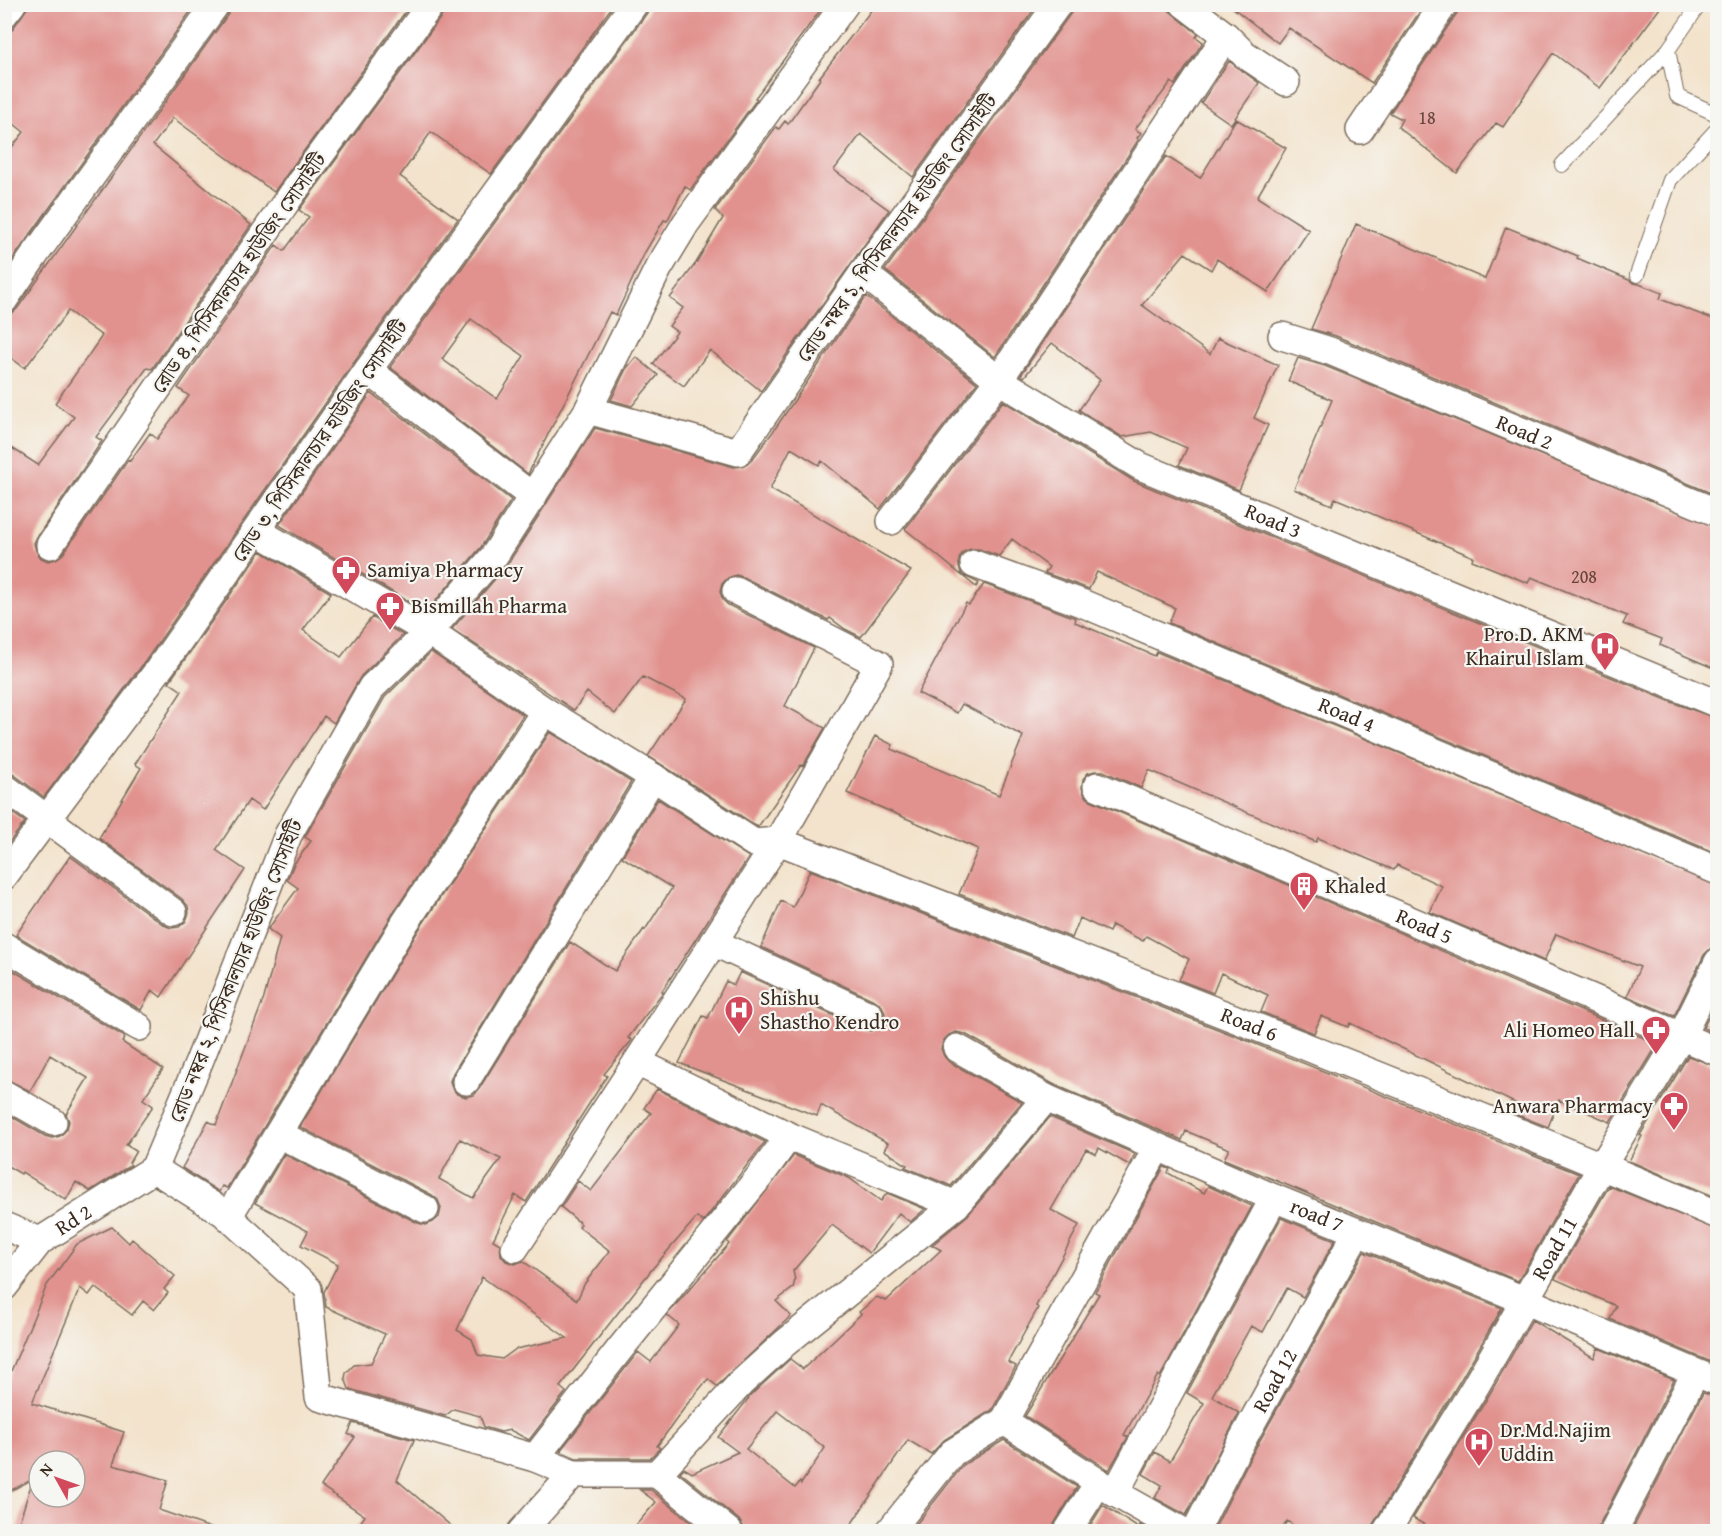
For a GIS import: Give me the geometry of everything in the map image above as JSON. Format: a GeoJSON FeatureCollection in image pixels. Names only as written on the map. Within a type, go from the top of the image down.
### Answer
{"type":"FeatureCollection","features":[{"type":"Feature","properties":{"kind":"street"},"geometry":{"type":"LineString","coordinates":[[4,14],[12,4]]}},
{"type":"Feature","properties":{"kind":"street"},"geometry":{"type":"LineString","coordinates":[[4,300],[216,4]]}},
{"type":"Feature","properties":{"kind":"street","name":"রোড ৪, পিসিকালচার হাউজিং সোসাইটি"},"geometry":{"type":"LineString","coordinates":[[50,545],[293,192],[431,4]]}},
{"type":"Feature","properties":{"kind":"street","name":"রোড ৩, পিসিকালচার হাউজিং সোসাইটি"},"geometry":{"type":"LineString","coordinates":[[4,876],[162,665],[368,370],[634,4]]}},
{"type":"Feature","properties":{"kind":"street","name":"রোড নম্বর ২, পিসিকালচার হাউজিং সোসাইটি"},"geometry":{"type":"LineString","coordinates":[[154,1169],[199,1062],[288,836],[372,687],[429,632],[494,556],[588,411],[658,269],[686,223],[845,4]]}},
{"type":"Feature","properties":{"kind":"street","name":"রোড নম্বর ১, পিসিকালচার হাউজিং সোসাইটি"},"geometry":{"type":"LineString","coordinates":[[588,411],[738,452],[863,273],[1058,4]]}},
{"type":"Feature","properties":{"kind":"street"},"geometry":{"type":"LineString","coordinates":[[1184,4],[1226,36],[1244,54],[1286,82]]}},
{"type":"Feature","properties":{"kind":"street"},"geometry":{"type":"LineString","coordinates":[[1360,130],[1444,4]]}},
{"type":"Feature","properties":{"kind":"street"},"geometry":{"type":"LineString","coordinates":[[891,521],[999,380],[1226,36]]}},
{"type":"Feature","properties":{"kind":"street","name":"Road 3"},"geometry":{"type":"LineString","coordinates":[[863,273],[999,380],[1140,466],[1718,704]]}},
{"type":"Feature","properties":{"kind":"street","name":"Road 2"},"geometry":{"type":"LineString","coordinates":[[1282,336],[1330,351],[1718,513]]}},
{"type":"Feature","properties":{"kind":"street"},"geometry":{"type":"LineString","coordinates":[[368,370],[532,497]]}},
{"type":"Feature","properties":{"kind":"street","name":"Road 6"},"geometry":{"type":"LineString","coordinates":[[257,531],[429,632],[545,711],[653,777],[754,843],[778,841],[1320,1052],[1718,1215]]}},
{"type":"Feature","properties":{"kind":"street","name":"Road 4"},"geometry":{"type":"LineString","coordinates":[[974,564],[1084,604],[1718,871]]}},
{"type":"Feature","properties":{"kind":"street"},"geometry":{"type":"LineString","coordinates":[[515,1248],[778,841],[879,664],[736,591]]}},
{"type":"Feature","properties":{"kind":"street"},"geometry":{"type":"LineString","coordinates":[[228,1217],[405,923],[545,711]]}},
{"type":"Feature","properties":{"kind":"street"},"geometry":{"type":"LineString","coordinates":[[466,1081],[653,777]]}},
{"type":"Feature","properties":{"kind":"street","name":"Road 5"},"geometry":{"type":"LineString","coordinates":[[1097,786],[1718,1052]]}},
{"type":"Feature","properties":{"kind":"street"},"geometry":{"type":"LineString","coordinates":[[4,787],[173,912]]}},
{"type":"Feature","properties":{"kind":"street"},"geometry":{"type":"LineString","coordinates":[[713,942],[869,1015]]}},
{"type":"Feature","properties":{"kind":"street"},"geometry":{"type":"LineString","coordinates":[[4,946],[139,1026]]}},
{"type":"Feature","properties":{"kind":"street","name":"Road 11"},"geometry":{"type":"LineString","coordinates":[[1386,1532],[1475,1388],[1602,1166],[1681,1037],[1718,962]]}},
{"type":"Feature","properties":{"kind":"street","name":"road 7"},"geometry":{"type":"LineString","coordinates":[[957,1048],[1046,1098],[1158,1148],[1706,1378]]}},
{"type":"Feature","properties":{"kind":"street"},"geometry":{"type":"LineString","coordinates":[[637,1062],[789,1136],[956,1205]]}},
{"type":"Feature","properties":{"kind":"street"},"geometry":{"type":"LineString","coordinates":[[4,1094],[53,1122]]}},
{"type":"Feature","properties":{"kind":"street"},"geometry":{"type":"LineString","coordinates":[[657,1474],[741,1383],[785,1343],[956,1205],[1046,1098]]}},
{"type":"Feature","properties":{"kind":"street"},"geometry":{"type":"LineString","coordinates":[[279,1134],[425,1209]]}},
{"type":"Feature","properties":{"kind":"street"},"geometry":{"type":"LineString","coordinates":[[535,1458],[760,1176],[789,1136]]}},
{"type":"Feature","properties":{"kind":"street"},"geometry":{"type":"LineString","coordinates":[[889,1532],[952,1453],[1004,1421],[1158,1148]]}},
{"type":"Feature","properties":{"kind":"street"},"geometry":{"type":"LineString","coordinates":[[154,1169],[228,1217],[309,1289],[319,1397],[535,1458],[573,1474],[657,1474],[729,1532]]}},
{"type":"Feature","properties":{"kind":"street","name":"Rd 2"},"geometry":{"type":"LineString","coordinates":[[4,1287],[40,1241],[154,1169]]}},
{"type":"Feature","properties":{"kind":"street"},"geometry":{"type":"LineString","coordinates":[[1067,1532],[1107,1488],[1274,1198]]}},
{"type":"Feature","properties":{"kind":"street"},"geometry":{"type":"LineString","coordinates":[[4,1226],[40,1241]]}},
{"type":"Feature","properties":{"kind":"street","name":"Road 12"},"geometry":{"type":"LineString","coordinates":[[1195,1532],[1234,1455],[1357,1233]]}},
{"type":"Feature","properties":{"kind":"street"},"geometry":{"type":"LineString","coordinates":[[1613,1532],[1706,1378]]}},
{"type":"Feature","properties":{"kind":"street"},"geometry":{"type":"LineString","coordinates":[[1004,1421],[1107,1488],[1184,1532]]}},
{"type":"Feature","properties":{"kind":"street"},"geometry":{"type":"LineString","coordinates":[[521,1532],[573,1474]]}},
{"type":"Feature","properties":{"kind":"lane"},"geometry":{"type":"LineString","coordinates":[[1562,165],[1668,50],[1700,4]]}},
{"type":"Feature","properties":{"kind":"lane"},"geometry":{"type":"LineString","coordinates":[[1668,50],[1677,96],[1718,115]]}},
{"type":"Feature","properties":{"kind":"lane"},"geometry":{"type":"LineString","coordinates":[[1637,275],[1670,180],[1718,128]]}},
{"type":"Feature","properties":{"kind":"building"},"geometry":{"type":"Polygon","coordinates":[[[30,4],[196,4],[4,271],[4,157],[24,132],[4,116],[4,41],[30,4]]]}},
{"type":"Feature","properties":{"kind":"building"},"geometry":{"type":"Polygon","coordinates":[[[232,4],[411,4],[274,192],[173,118],[153,145],[251,225],[152,369],[147,368],[96,437],[102,441],[34,543],[41,558],[48,561],[63,554],[128,460],[130,461],[150,433],[157,439],[189,396],[178,388],[276,245],[284,251],[309,217],[299,210],[444,13],[447,4],[614,4],[491,174],[431,132],[400,176],[458,219],[355,361],[149,656],[44,797],[13,774],[4,771],[4,443],[38,465],[74,417],[55,403],[102,336],[68,311],[25,368],[4,353],[4,315],[11,314],[17,309],[229,13],[232,4]]]}},
{"type":"Feature","properties":{"kind":"building"},"geometry":{"type":"Polygon","coordinates":[[[650,4],[825,4],[690,190],[685,186],[667,221],[664,220],[645,252],[616,315],[610,312],[528,474],[390,367],[647,13],[650,4]],[[471,319],[442,359],[497,399],[524,356],[471,319]]]}},
{"type":"Feature","properties":{"kind":"building"},"geometry":{"type":"Polygon","coordinates":[[[876,4],[1038,4],[913,177],[861,134],[834,170],[889,210],[761,391],[710,350],[684,386],[653,364],[677,332],[669,326],[683,308],[670,298],[696,263],[723,218],[715,210],[776,127],[779,129],[785,121],[788,124],[819,78],[876,4]]]}},
{"type":"Feature","properties":{"kind":"building"},"geometry":{"type":"Polygon","coordinates":[[[1074,4],[1161,4],[1198,34],[1196,37],[1203,42],[1175,85],[1171,82],[1135,129],[1141,133],[1137,138],[1139,139],[995,357],[885,270],[1071,13],[1074,4]]]}},
{"type":"Feature","properties":{"kind":"building"},"geometry":{"type":"Polygon","coordinates":[[[1228,4],[1425,4],[1372,83],[1289,28],[1278,43],[1228,4]]]}},
{"type":"Feature","properties":{"kind":"building"},"geometry":{"type":"Polygon","coordinates":[[[1460,4],[1663,4],[1600,88],[1553,53],[1503,127],[1496,123],[1457,173],[1398,127],[1402,119],[1390,113],[1457,13],[1460,4]]]}},
{"type":"Feature","properties":{"kind":"building"},"geometry":{"type":"Polygon","coordinates":[[[1229,61],[1259,83],[1231,124],[1201,103],[1229,61]]]}},
{"type":"Feature","properties":{"kind":"building"},"geometry":{"type":"Polygon","coordinates":[[[1236,119],[1286,148],[1257,197],[1309,230],[1268,292],[1217,259],[1211,270],[1185,253],[1142,305],[1210,354],[1218,338],[1278,365],[1254,418],[1268,425],[1239,490],[1179,465],[1187,448],[1151,432],[1122,437],[1079,410],[1100,380],[1052,343],[1024,377],[1021,375],[1166,156],[1200,178],[1236,119]]]}},
{"type":"Feature","properties":{"kind":"building"},"geometry":{"type":"Polygon","coordinates":[[[1356,224],[1485,279],[1506,227],[1662,293],[1660,299],[1718,321],[1718,496],[1336,336],[1311,329],[1356,224]]]}},
{"type":"Feature","properties":{"kind":"building"},"geometry":{"type":"Polygon","coordinates":[[[866,296],[977,383],[880,509],[822,461],[819,465],[791,448],[770,489],[911,571],[861,637],[830,618],[828,620],[743,577],[736,575],[728,578],[722,584],[720,592],[728,605],[814,648],[785,706],[825,728],[803,766],[801,765],[758,827],[648,756],[686,699],[643,677],[615,714],[587,692],[574,710],[452,629],[507,565],[595,428],[734,467],[744,466],[751,461],[772,433],[866,296]]]}},
{"type":"Feature","properties":{"kind":"building"},"geometry":{"type":"Polygon","coordinates":[[[636,357],[658,375],[632,406],[611,400],[626,369],[636,357]]]}},
{"type":"Feature","properties":{"kind":"building"},"geometry":{"type":"Polygon","coordinates":[[[1298,358],[1325,366],[1718,528],[1718,670],[1660,645],[1662,639],[1623,624],[1627,616],[1531,577],[1528,583],[1335,498],[1332,505],[1294,489],[1332,400],[1288,381],[1298,358]]]}},
{"type":"Feature","properties":{"kind":"building"},"geometry":{"type":"Polygon","coordinates":[[[371,393],[511,500],[481,547],[426,612],[279,525],[371,393]]]}},
{"type":"Feature","properties":{"kind":"building"},"geometry":{"type":"Polygon","coordinates":[[[1003,401],[1134,481],[1718,719],[1718,854],[1169,623],[1175,608],[1097,572],[1089,589],[1045,573],[1049,567],[1012,539],[999,556],[979,549],[963,552],[959,559],[959,567],[962,575],[979,583],[976,587],[905,529],[1003,401]]]}},
{"type":"Feature","properties":{"kind":"building"},"geometry":{"type":"Polygon","coordinates":[[[261,551],[331,593],[303,630],[341,657],[372,617],[403,635],[361,676],[334,723],[324,716],[263,810],[249,800],[216,850],[245,870],[161,997],[152,990],[141,1010],[16,935],[70,856],[164,925],[171,928],[179,927],[186,921],[189,913],[188,906],[182,899],[99,838],[141,768],[135,764],[182,691],[169,682],[261,551]]]}},
{"type":"Feature","properties":{"kind":"building"},"geometry":{"type":"Polygon","coordinates":[[[984,584],[1076,618],[1075,622],[1155,656],[1157,652],[1718,886],[1718,946],[1710,949],[1704,955],[1674,1016],[1627,996],[1640,967],[1556,934],[1544,961],[1430,912],[1442,886],[1397,865],[1394,870],[1318,838],[1316,842],[1149,770],[1141,788],[1103,771],[1088,773],[1083,779],[1082,788],[1085,796],[1091,800],[1658,1044],[1610,1122],[1559,1100],[1548,1127],[1515,1114],[1519,1105],[1350,1023],[1348,1027],[1321,1016],[1314,1033],[1261,1012],[1268,995],[1221,973],[1213,993],[1179,980],[1189,959],[1146,936],[1143,941],[1112,925],[1109,932],[1080,918],[1072,938],[959,894],[978,849],[847,793],[875,736],[893,745],[891,749],[999,795],[1023,736],[962,704],[957,713],[918,693],[966,603],[969,605],[984,584]]]}},
{"type":"Feature","properties":{"kind":"building"},"geometry":{"type":"Polygon","coordinates":[[[431,652],[523,715],[392,915],[227,1188],[222,1186],[219,1192],[182,1168],[208,1121],[216,1125],[264,998],[280,938],[268,929],[298,888],[287,880],[294,864],[311,841],[305,837],[385,697],[431,652]]]}},
{"type":"Feature","properties":{"kind":"building"},"geometry":{"type":"Polygon","coordinates":[[[550,732],[631,782],[453,1073],[450,1081],[452,1088],[457,1094],[466,1097],[474,1095],[479,1089],[570,942],[615,971],[645,930],[672,888],[622,857],[658,799],[749,857],[663,992],[628,1038],[632,1040],[604,1074],[607,1076],[526,1202],[515,1195],[493,1240],[500,1244],[501,1255],[506,1261],[515,1264],[523,1261],[577,1300],[585,1283],[610,1251],[579,1227],[581,1224],[561,1207],[578,1181],[591,1191],[651,1113],[644,1108],[657,1089],[765,1142],[703,1222],[697,1217],[653,1268],[560,1387],[566,1392],[529,1440],[510,1430],[501,1432],[484,1427],[480,1416],[454,1409],[445,1416],[349,1389],[345,1378],[346,1373],[354,1365],[371,1363],[385,1334],[326,1307],[324,1292],[338,1264],[301,1245],[308,1231],[255,1203],[284,1154],[418,1223],[426,1225],[439,1217],[441,1208],[438,1200],[432,1195],[300,1127],[418,931],[550,732]],[[460,1139],[439,1179],[473,1198],[501,1159],[460,1139]],[[482,1277],[457,1330],[472,1339],[478,1355],[502,1359],[516,1349],[567,1338],[482,1277]]]}},
{"type":"Feature","properties":{"kind":"building"},"geometry":{"type":"Polygon","coordinates":[[[4,807],[25,822],[4,849],[4,807]]]}},
{"type":"Feature","properties":{"kind":"building"},"geometry":{"type":"Polygon","coordinates":[[[810,870],[1243,1039],[1579,1174],[1518,1281],[1224,1159],[1229,1149],[1186,1131],[1182,1140],[1053,1084],[965,1034],[956,1032],[943,1041],[941,1049],[949,1062],[1022,1102],[951,1186],[905,1167],[907,1165],[884,1150],[888,1143],[821,1105],[817,1116],[679,1063],[703,1016],[708,1018],[726,981],[734,985],[740,972],[862,1029],[871,1031],[883,1022],[885,1013],[876,1001],[761,947],[781,901],[793,907],[810,870]]]}},
{"type":"Feature","properties":{"kind":"building"},"geometry":{"type":"Polygon","coordinates":[[[4,965],[125,1037],[122,1042],[163,1069],[143,1099],[153,1106],[126,1145],[136,1151],[129,1163],[131,1165],[90,1191],[76,1182],[66,1200],[22,1172],[21,1174],[4,1164],[4,1112],[45,1136],[52,1138],[60,1136],[67,1129],[69,1121],[66,1114],[88,1078],[50,1055],[30,1091],[4,1078],[4,965]]]}},
{"type":"Feature","properties":{"kind":"building"},"geometry":{"type":"Polygon","coordinates":[[[1718,999],[1718,1035],[1703,1028],[1718,999]]]}},
{"type":"Feature","properties":{"kind":"building"},"geometry":{"type":"Polygon","coordinates":[[[1688,1056],[1718,1067],[1718,1198],[1629,1161],[1642,1136],[1640,1135],[1688,1056]]]}},
{"type":"Feature","properties":{"kind":"building"},"geometry":{"type":"Polygon","coordinates":[[[1050,1117],[1135,1154],[1129,1165],[1099,1148],[1096,1154],[1086,1149],[1051,1210],[1079,1225],[1008,1362],[1016,1366],[992,1410],[944,1440],[931,1454],[908,1440],[846,1532],[744,1532],[739,1520],[680,1472],[684,1468],[692,1473],[738,1452],[718,1437],[752,1394],[790,1359],[803,1369],[861,1314],[859,1312],[877,1297],[886,1301],[941,1250],[932,1245],[968,1215],[1050,1117]],[[777,1411],[746,1449],[795,1488],[800,1482],[801,1484],[825,1448],[777,1411]]]}},
{"type":"Feature","properties":{"kind":"building"},"geometry":{"type":"Polygon","coordinates":[[[794,1155],[849,1178],[881,1201],[887,1193],[925,1209],[910,1222],[899,1213],[869,1253],[832,1225],[793,1271],[795,1280],[793,1288],[776,1301],[791,1316],[717,1386],[708,1379],[657,1446],[660,1448],[650,1458],[576,1458],[560,1451],[638,1352],[651,1362],[679,1325],[667,1315],[729,1244],[727,1242],[794,1155]]]}},
{"type":"Feature","properties":{"kind":"building"},"geometry":{"type":"Polygon","coordinates":[[[1164,1167],[1170,1169],[1168,1173],[1204,1193],[1208,1186],[1252,1206],[1160,1377],[1158,1375],[1124,1435],[1128,1437],[1109,1470],[1025,1416],[1099,1294],[1095,1292],[1164,1167]]]}},
{"type":"Feature","properties":{"kind":"building"},"geometry":{"type":"Polygon","coordinates":[[[1609,1186],[1718,1230],[1718,1365],[1610,1319],[1616,1306],[1555,1279],[1609,1186]]]}},
{"type":"Feature","properties":{"kind":"building"},"geometry":{"type":"Polygon","coordinates":[[[1281,1218],[1335,1240],[1303,1297],[1287,1288],[1263,1332],[1251,1326],[1212,1396],[1239,1413],[1186,1515],[1155,1498],[1162,1485],[1143,1474],[1155,1452],[1170,1461],[1204,1403],[1187,1393],[1281,1218]]]}},
{"type":"Feature","properties":{"kind":"building"},"geometry":{"type":"Polygon","coordinates":[[[112,1227],[129,1243],[132,1239],[175,1276],[164,1289],[168,1293],[154,1310],[143,1301],[132,1315],[95,1287],[89,1295],[80,1288],[32,1403],[124,1432],[113,1465],[168,1480],[159,1510],[211,1528],[211,1532],[16,1532],[27,1498],[27,1509],[87,1509],[87,1449],[27,1449],[27,1482],[4,1494],[4,1388],[47,1285],[77,1244],[112,1227]]]}},
{"type":"Feature","properties":{"kind":"building"},"geometry":{"type":"Polygon","coordinates":[[[1364,1252],[1502,1308],[1370,1532],[1303,1532],[1287,1521],[1280,1532],[1213,1532],[1248,1462],[1364,1252]]]}},
{"type":"Feature","properties":{"kind":"building"},"geometry":{"type":"Polygon","coordinates":[[[1532,1320],[1594,1358],[1598,1348],[1674,1380],[1597,1532],[1422,1532],[1425,1525],[1413,1518],[1532,1320]]]}},
{"type":"Feature","properties":{"kind":"building"},"geometry":{"type":"Polygon","coordinates":[[[1703,1393],[1718,1397],[1718,1532],[1631,1532],[1703,1393]]]}},
{"type":"Feature","properties":{"kind":"building"},"geometry":{"type":"Polygon","coordinates":[[[353,1423],[414,1440],[397,1480],[458,1532],[353,1532],[365,1516],[321,1486],[355,1437],[348,1434],[353,1423]]]}},
{"type":"Feature","properties":{"kind":"building"},"geometry":{"type":"Polygon","coordinates":[[[1004,1440],[1077,1487],[1051,1532],[910,1532],[963,1465],[1004,1440]]]}},
{"type":"Feature","properties":{"kind":"building"},"geometry":{"type":"Polygon","coordinates":[[[640,1490],[651,1490],[703,1532],[630,1532],[656,1502],[640,1490]]]}},
{"type":"Feature","properties":{"kind":"building"},"geometry":{"type":"Polygon","coordinates":[[[1103,1505],[1138,1528],[1140,1525],[1151,1532],[1086,1532],[1103,1505]]]}},
{"type":"Feature","properties":{"kind":"place","name":"Samiya Pharmacy"},"geometry":{"type":"Point","coordinates":[346,596]}},
{"type":"Feature","properties":{"kind":"place","name":"Bismillah Pharma"},"geometry":{"type":"Point","coordinates":[390,632]}},
{"type":"Feature","properties":{"kind":"place","name":"Pro.D. AKM Khairul Islam"},"geometry":{"type":"Point","coordinates":[1605,672]}},
{"type":"Feature","properties":{"kind":"place","name":"Khaled"},"geometry":{"type":"Point","coordinates":[1304,912]}},
{"type":"Feature","properties":{"kind":"place","name":"Shishu Shastho Kendro"},"geometry":{"type":"Point","coordinates":[739,1036]}},
{"type":"Feature","properties":{"kind":"place","name":"Ali Homeo Hall"},"geometry":{"type":"Point","coordinates":[1656,1056]}},
{"type":"Feature","properties":{"kind":"place","name":"Anwara Pharmacy"},"geometry":{"type":"Point","coordinates":[1674,1132]}},
{"type":"Feature","properties":{"kind":"place","name":"Dr.Md.Najim Uddin"},"geometry":{"type":"Point","coordinates":[1479,1468]}}]}
